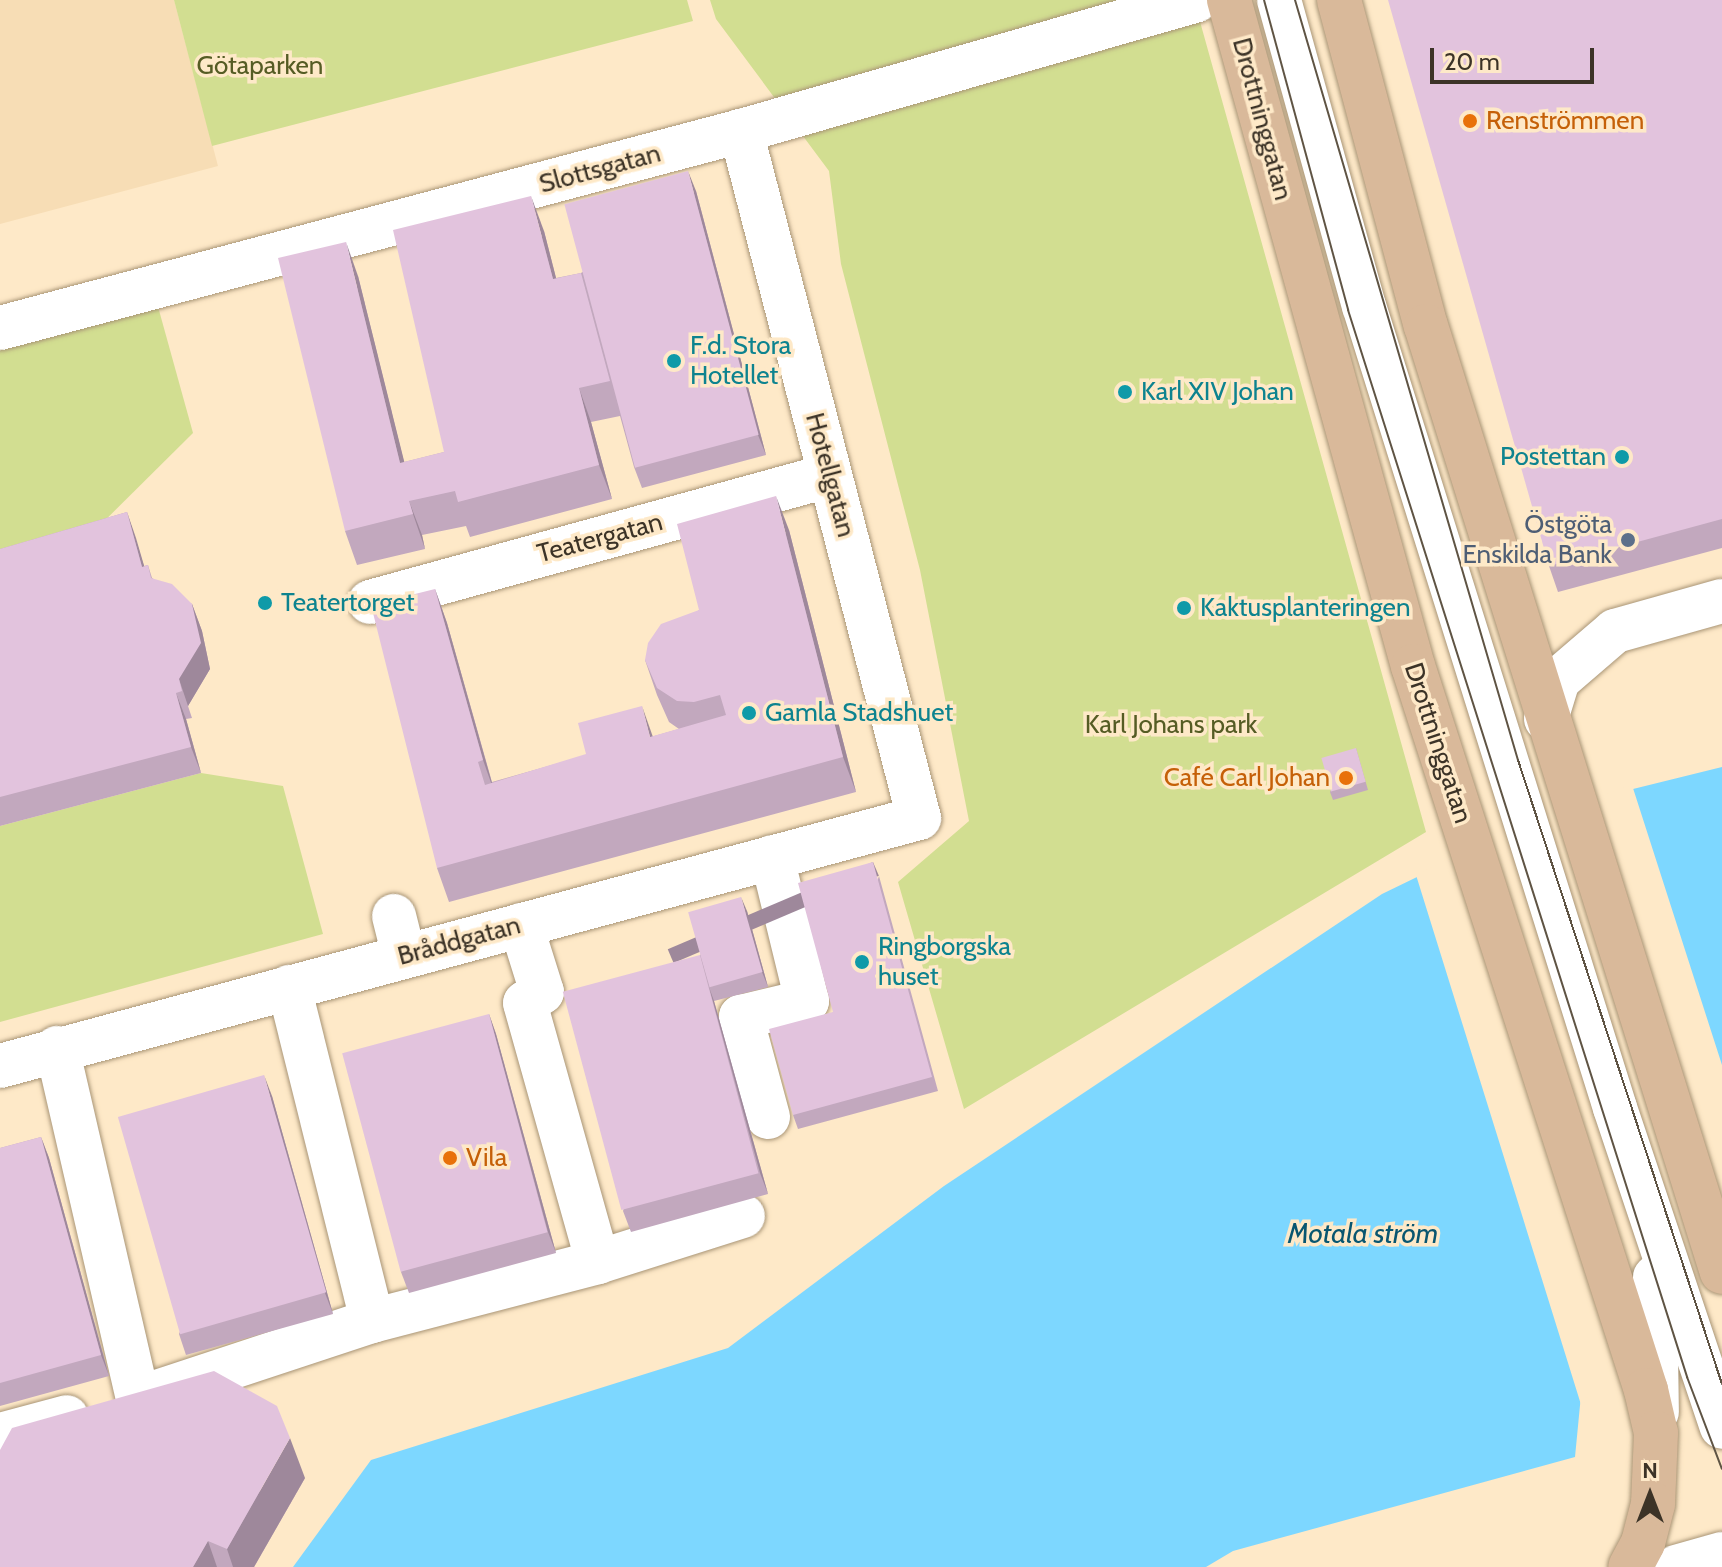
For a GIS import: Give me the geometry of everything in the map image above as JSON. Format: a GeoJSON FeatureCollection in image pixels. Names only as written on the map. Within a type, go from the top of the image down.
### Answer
{"type":"FeatureCollection","features":[{"type":"Feature","properties":{"kind":"main road","name":"Drottninggatan"},"geometry":{"type":"LineString","coordinates":[[1229,0],[1413,666],[1652,1388],[1656,1433],[1653,1504],[1643,1543],[1630,1567]]}},
{"type":"Feature","properties":{"kind":"main road"},"geometry":{"type":"LineString","coordinates":[[1339,0],[1426,326],[1550,734],[1722,1272]]}},
{"type":"Feature","properties":{"kind":"street","name":"Slottsgatan"},"geometry":{"type":"LineString","coordinates":[[0,328],[227,276],[1197,0]]}},
{"type":"Feature","properties":{"kind":"street","name":"Drottninggatan"},"geometry":{"type":"LineString","coordinates":[[1279,0],[1364,306],[1506,763],[1701,1372],[1722,1427]]}},
{"type":"Feature","properties":{"kind":"street","name":"Hotellgatan"},"geometry":{"type":"LineString","coordinates":[[741,131],[919,818]]}},
{"type":"Feature","properties":{"kind":"street","name":"Teatergatan"},"geometry":{"type":"LineString","coordinates":[[370,602],[830,475]]}},
{"type":"Feature","properties":{"kind":"street"},"geometry":{"type":"LineString","coordinates":[[1550,734],[1558,680],[1615,631],[1722,601]]}},
{"type":"Feature","properties":{"kind":"street","name":"Bråddgatan"},"geometry":{"type":"LineString","coordinates":[[0,1066],[289,987],[399,936],[521,925],[919,818]]}},
{"type":"Feature","properties":{"kind":"street"},"geometry":{"type":"LineString","coordinates":[[768,1117],[741,1017],[807,1001],[772,857]]}},
{"type":"Feature","properties":{"kind":"street"},"geometry":{"type":"LineString","coordinates":[[521,925],[542,992],[525,1003],[598,1262]]}},
{"type":"Feature","properties":{"kind":"street"},"geometry":{"type":"LineString","coordinates":[[289,987],[372,1321]]}},
{"type":"Feature","properties":{"kind":"street"},"geometry":{"type":"LineString","coordinates":[[57,1048],[138,1398]]}},
{"type":"Feature","properties":{"kind":"street"},"geometry":{"type":"LineString","coordinates":[[0,1435],[138,1398],[372,1321],[598,1262],[743,1216]]}},
{"type":"Feature","properties":{"kind":"street","name":"Drottninggatan"},"geometry":{"type":"LineString","coordinates":[[1652,1388],[1654,1226]]}},
{"type":"Feature","properties":{"kind":"street"},"geometry":{"type":"LineString","coordinates":[[1676,1567],[1722,1554]]}},
{"type":"Feature","properties":{"kind":"shaded area"},"geometry":{"type":"Polygon","coordinates":[[[0,0],[174,0],[218,166],[0,224],[0,0]]]}},
{"type":"Feature","properties":{"kind":"green space","name":"Götaparken"},"geometry":{"type":"Polygon","coordinates":[[[174,0],[687,0],[693,21],[212,146],[174,0]]]}},
{"type":"Feature","properties":{"kind":"green space","name":"Karl Johans park"},"geometry":{"type":"Polygon","coordinates":[[[710,0],[1194,0],[1426,832],[964,1109],[898,882],[969,821],[920,570],[841,264],[829,171],[716,19],[710,0]]]}},
{"type":"Feature","properties":{"kind":"green space"},"geometry":{"type":"Polygon","coordinates":[[[157,303],[193,433],[63,562],[0,580],[0,344],[157,303]]]}},
{"type":"Feature","properties":{"kind":"green space"},"geometry":{"type":"Polygon","coordinates":[[[201,773],[283,786],[323,934],[0,1022],[0,826],[201,773]]]}},
{"type":"Feature","properties":{"kind":"water","name":"Motala ström"},"geometry":{"type":"Polygon","coordinates":[[[1722,767],[1722,1350],[1581,1395],[1575,1457],[1233,1551],[1206,1567],[293,1567],[371,1460],[728,1348],[944,1186],[1382,894],[1516,829],[1633,789],[1722,767]]]}},
{"type":"Feature","properties":{"kind":"pier"},"geometry":{"type":"Polygon","coordinates":[[[1632,785],[1722,1065],[1722,1354],[1585,1398],[1583,1411],[1416,875],[1515,825],[1632,785]]]}},
{"type":"Feature","properties":{"kind":"building"},"geometry":{"type":"Polygon","coordinates":[[[1388,0],[1722,0],[1722,519],[1549,566],[1388,0]]]}},
{"type":"Feature","properties":{"kind":"building","name":"F.d. Stora Hotellet"},"geometry":{"type":"Polygon","coordinates":[[[688,171],[759,435],[635,468],[564,204],[688,171]]]}},
{"type":"Feature","properties":{"kind":"building"},"geometry":{"type":"Polygon","coordinates":[[[531,196],[553,279],[581,273],[610,381],[579,388],[599,465],[458,502],[455,491],[409,501],[413,514],[345,531],[278,258],[346,242],[400,463],[444,452],[393,230],[531,196]]]}},
{"type":"Feature","properties":{"kind":"building","name":"Gamla Stadshuet"},"geometry":{"type":"Polygon","coordinates":[[[776,496],[843,757],[437,868],[371,605],[435,589],[483,760],[478,762],[485,785],[586,754],[578,723],[642,706],[650,737],[726,715],[720,695],[694,702],[677,701],[657,688],[645,660],[648,643],[661,624],[699,610],[677,524],[776,496]]]}},
{"type":"Feature","properties":{"kind":"building"},"geometry":{"type":"Polygon","coordinates":[[[127,512],[142,567],[148,565],[151,578],[172,584],[192,604],[201,643],[179,679],[182,691],[176,693],[191,747],[0,797],[0,549],[127,512]]]}},
{"type":"Feature","properties":{"kind":"building","name":"Café Carl Johan"},"geometry":{"type":"Polygon","coordinates":[[[1356,748],[1366,782],[1331,792],[1321,758],[1356,748]]]}},
{"type":"Feature","properties":{"kind":"building","name":"Ringborgska huset"},"geometry":{"type":"Polygon","coordinates":[[[873,862],[932,1077],[793,1115],[769,1029],[833,1012],[798,883],[873,862]]]}},
{"type":"Feature","properties":{"kind":"building"},"geometry":{"type":"Polygon","coordinates":[[[741,897],[762,972],[710,987],[688,912],[741,897]]]}},
{"type":"Feature","properties":{"kind":"building"},"geometry":{"type":"Polygon","coordinates":[[[700,955],[758,1173],[621,1210],[563,992],[700,955]]]}},
{"type":"Feature","properties":{"kind":"building"},"geometry":{"type":"Polygon","coordinates":[[[489,1014],[547,1232],[401,1272],[342,1053],[489,1014]]]}},
{"type":"Feature","properties":{"kind":"building"},"geometry":{"type":"Polygon","coordinates":[[[264,1075],[326,1292],[180,1334],[118,1117],[264,1075]]]}},
{"type":"Feature","properties":{"kind":"building"},"geometry":{"type":"Polygon","coordinates":[[[41,1137],[101,1355],[0,1383],[0,1148],[41,1137]]]}},
{"type":"Feature","properties":{"kind":"building"},"geometry":{"type":"Polygon","coordinates":[[[214,1371],[277,1406],[290,1438],[227,1549],[208,1541],[193,1567],[0,1567],[0,1450],[12,1428],[214,1371]]]}},
{"type":"Feature","properties":{"kind":"tram line"},"geometry":{"type":"LineString","coordinates":[[1264,0],[1348,310],[1687,1377],[1722,1469]]}},
{"type":"Feature","properties":{"kind":"tram line"},"geometry":{"type":"LineString","coordinates":[[1295,0],[1518,760],[1722,1384]]}},
{"type":"Feature","properties":{"kind":"place","name":"Renströmmen"},"geometry":{"type":"Point","coordinates":[1470,121]}},
{"type":"Feature","properties":{"kind":"place","name":"F.d. Stora Hotellet"},"geometry":{"type":"Point","coordinates":[674,361]}},
{"type":"Feature","properties":{"kind":"place","name":"Karl XIV Johan"},"geometry":{"type":"Point","coordinates":[1125,392]}},
{"type":"Feature","properties":{"kind":"place","name":"Postettan"},"geometry":{"type":"Point","coordinates":[1622,457]}},
{"type":"Feature","properties":{"kind":"place","name":"Östgöta Enskilda Bank"},"geometry":{"type":"Point","coordinates":[1628,540]}},
{"type":"Feature","properties":{"kind":"place","name":"Teatertorget"},"geometry":{"type":"Point","coordinates":[265,603]}},
{"type":"Feature","properties":{"kind":"place","name":"Kaktusplanteringen"},"geometry":{"type":"Point","coordinates":[1184,608]}},
{"type":"Feature","properties":{"kind":"place","name":"Gamla Stadshuet"},"geometry":{"type":"Point","coordinates":[749,713]}},
{"type":"Feature","properties":{"kind":"place","name":"Café Carl Johan"},"geometry":{"type":"Point","coordinates":[1346,778]}},
{"type":"Feature","properties":{"kind":"place","name":"Ringborgska huset"},"geometry":{"type":"Point","coordinates":[862,962]}},
{"type":"Feature","properties":{"kind":"place","name":"Vila"},"geometry":{"type":"Point","coordinates":[450,1158]}}]}
